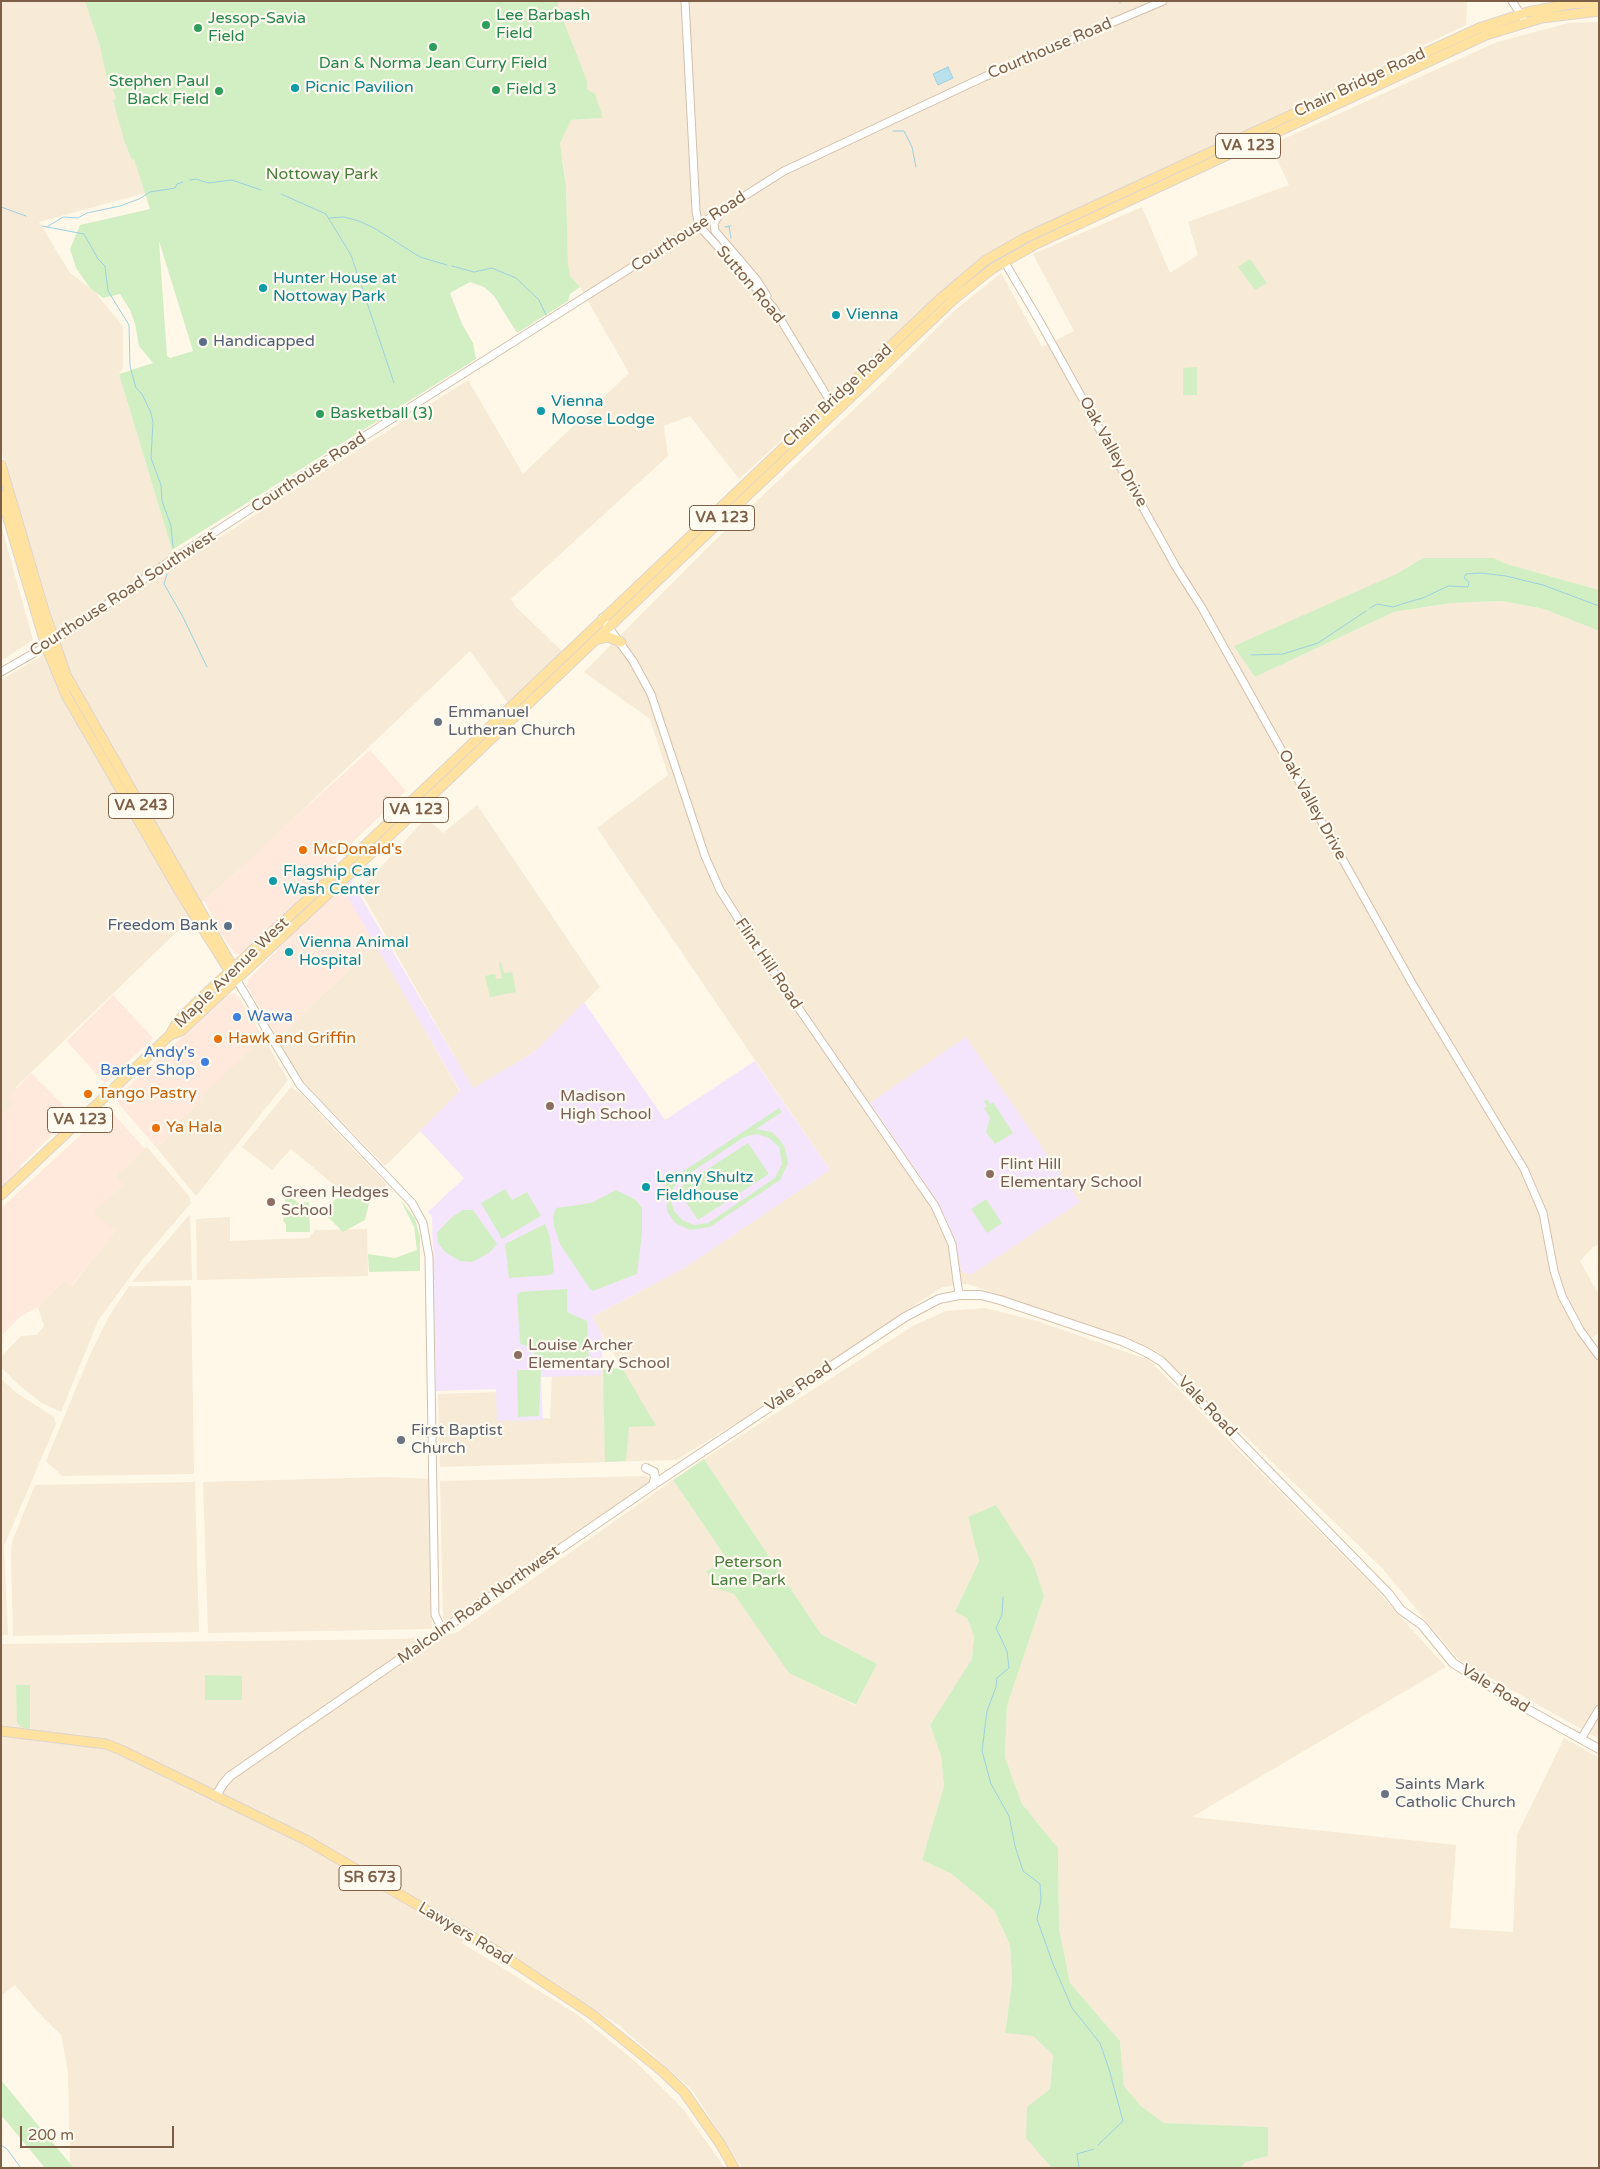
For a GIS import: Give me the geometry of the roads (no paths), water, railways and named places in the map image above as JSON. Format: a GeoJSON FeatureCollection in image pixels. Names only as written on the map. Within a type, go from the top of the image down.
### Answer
{"type":"FeatureCollection","features":[{"type":"Feature","properties":{"kind":"main road","name":"Chain Bridge Road"},"geometry":{"type":"LineString","coordinates":[[338,871],[602,618],[960,281],[998,252],[1479,28],[1520,14],[1556,6],[1599,2]]}},
{"type":"Feature","properties":{"kind":"main road","name":"Chain Bridge Road"},"geometry":{"type":"LineString","coordinates":[[344,878],[959,295],[1004,261],[1036,244],[1486,35],[1526,23],[1559,16],[1599,11]]}},
{"type":"Feature","properties":{"kind":"main road","name":"VA 243"},"geometry":{"type":"LineString","coordinates":[[1,465],[66,675],[233,973]]}},
{"type":"Feature","properties":{"kind":"main road","name":"VA 243"},"geometry":{"type":"LineString","coordinates":[[1,495],[46,646],[58,679],[74,709],[233,973]]}},
{"type":"Feature","properties":{"kind":"main road"},"geometry":{"type":"LineString","coordinates":[[593,641],[608,637],[621,642]]}},
{"type":"Feature","properties":{"kind":"main road","name":"Maple Avenue West"},"geometry":{"type":"LineString","coordinates":[[233,973],[338,871]]}},
{"type":"Feature","properties":{"kind":"main road","name":"Maple Avenue West"},"geometry":{"type":"LineString","coordinates":[[1,1195],[170,1035],[180,1020],[344,878]]}},
{"type":"Feature","properties":{"kind":"main road","name":"Vale Road"},"geometry":{"type":"LineString","coordinates":[[749,1420],[905,1317],[939,1299],[959,1295],[980,1295],[1122,1341],[1161,1361],[1388,1594],[1401,1610],[1422,1625],[1453,1663],[1520,1705],[1599,1750]]}},
{"type":"Feature","properties":{"kind":"main road","name":"Malcolm Road Northwest"},"geometry":{"type":"LineString","coordinates":[[216,1796],[230,1776],[749,1420]]}},
{"type":"Feature","properties":{"kind":"main road"},"geometry":{"type":"LineString","coordinates":[[646,1468],[654,1472],[653,1485]]}},
{"type":"Feature","properties":{"kind":"main road","name":"Lawyers Road"},"geometry":{"type":"LineString","coordinates":[[1,1731],[106,1744],[216,1796],[329,1853],[495,1950],[593,2015],[662,2071],[684,2092],[721,2145],[734,2168]]}},
{"type":"Feature","properties":{"kind":"street"},"geometry":{"type":"LineString","coordinates":[[685,1],[696,211],[699,226]]}},
{"type":"Feature","properties":{"kind":"street","name":"Courthouse Road"},"geometry":{"type":"LineString","coordinates":[[243,515],[784,171],[1001,69],[1163,1]]}},
{"type":"Feature","properties":{"kind":"street"},"geometry":{"type":"LineString","coordinates":[[1512,1],[1526,23]]}},
{"type":"Feature","properties":{"kind":"street"},"geometry":{"type":"LineString","coordinates":[[726,208],[716,220],[714,228],[756,279],[772,308]]}},
{"type":"Feature","properties":{"kind":"street","name":"Sutton Road"},"geometry":{"type":"LineString","coordinates":[[699,226],[772,308],[790,334],[836,411]]}},
{"type":"Feature","properties":{"kind":"street","name":"Oak Valley Drive"},"geometry":{"type":"LineString","coordinates":[[1004,261],[1176,567],[1206,615],[1413,985],[1524,1169],[1543,1213],[1554,1271],[1562,1296],[1580,1330],[1599,1356]]}},
{"type":"Feature","properties":{"kind":"street","name":"Courthouse Road Southwest"},"geometry":{"type":"LineString","coordinates":[[1,672],[54,641],[170,561],[243,515]]}},
{"type":"Feature","properties":{"kind":"street","name":"Flint Hill Road"},"geometry":{"type":"LineString","coordinates":[[602,618],[621,642],[639,670],[651,694],[705,856],[720,890],[753,942],[935,1206],[952,1244],[959,1295]]}},
{"type":"Feature","properties":{"kind":"street"},"geometry":{"type":"LineString","coordinates":[[233,973],[300,1085],[412,1203],[423,1223],[428,1257],[435,1614],[443,1631]]}},
{"type":"Feature","properties":{"kind":"street"},"geometry":{"type":"LineString","coordinates":[[1581,1739],[1599,1710]]}},
{"type":"Feature","properties":{"kind":"water"},"geometry":{"type":"Polygon","coordinates":[[[948,67],[953,78],[938,85],[933,74],[948,67]]]}},
{"type":"Feature","properties":{"kind":"waterway"},"geometry":{"type":"LineString","coordinates":[[893,131],[904,131],[912,147],[916,167]]}},
{"type":"Feature","properties":{"kind":"waterway"},"geometry":{"type":"LineString","coordinates":[[190,180],[196,179],[208,183],[232,180],[261,190]]}},
{"type":"Feature","properties":{"kind":"waterway"},"geometry":{"type":"LineString","coordinates":[[47,227],[63,217],[78,218],[87,213],[120,206],[139,199],[150,192],[175,188],[177,184],[183,182]]}},
{"type":"Feature","properties":{"kind":"waterway"},"geometry":{"type":"LineString","coordinates":[[281,194],[326,214],[351,255],[394,383]]}},
{"type":"Feature","properties":{"kind":"waterway"},"geometry":{"type":"LineString","coordinates":[[1,207],[26,216]]}},
{"type":"Feature","properties":{"kind":"waterway"},"geometry":{"type":"LineString","coordinates":[[329,218],[344,217],[359,221],[374,228],[420,257],[447,265]]}},
{"type":"Feature","properties":{"kind":"waterway"},"geometry":{"type":"LineString","coordinates":[[42,226],[84,234],[98,259],[105,266],[108,291],[129,325],[130,366],[136,388],[142,394],[151,413],[153,422],[151,458],[161,485],[162,501],[171,526],[173,547]]}},
{"type":"Feature","properties":{"kind":"waterway"},"geometry":{"type":"LineString","coordinates":[[729,226],[731,238]]}},
{"type":"Feature","properties":{"kind":"waterway"},"geometry":{"type":"LineString","coordinates":[[725,227],[731,226]]}},
{"type":"Feature","properties":{"kind":"waterway"},"geometry":{"type":"LineString","coordinates":[[452,266],[474,272],[492,268],[516,278],[539,300],[546,315]]}},
{"type":"Feature","properties":{"kind":"waterway"},"geometry":{"type":"LineString","coordinates":[[1370,608],[1377,604],[1393,607],[1423,598],[1448,586],[1468,587],[1469,582],[1464,578],[1466,574],[1481,573],[1506,576],[1543,585],[1599,606]]}},
{"type":"Feature","properties":{"kind":"waterway"},"geometry":{"type":"LineString","coordinates":[[167,574],[164,584],[183,617],[207,667]]}},
{"type":"Feature","properties":{"kind":"waterway"},"geometry":{"type":"LineString","coordinates":[[1251,655],[1283,654],[1318,643],[1366,611]]}},
{"type":"Feature","properties":{"kind":"waterway"},"geometry":{"type":"LineString","coordinates":[[1003,1597],[1002,1615],[996,1628],[1007,1651],[1009,1668],[997,1678],[996,1687],[987,1711],[982,1751],[991,1784],[1009,1816],[1015,1846],[1023,1871],[1040,1884],[1041,1900],[1037,1919],[1053,1964],[1072,2008],[1100,2043],[1109,2069],[1123,2121],[1098,2145]]}},
{"type":"Feature","properties":{"kind":"waterway"},"geometry":{"type":"LineString","coordinates":[[1,2145],[7,2149],[21,2168]]}},
{"type":"Feature","properties":{"kind":"waterway"},"geometry":{"type":"LineString","coordinates":[[1079,2168],[1077,2154],[1094,2149]]}},
{"type":"Feature","properties":{"kind":"place","name":"Lee Barbash Field"},"geometry":{"type":"Point","coordinates":[486,25]}},
{"type":"Feature","properties":{"kind":"place","name":"Jessop-Savia Field"},"geometry":{"type":"Point","coordinates":[198,28]}},
{"type":"Feature","properties":{"kind":"place","name":"Dan & Norma Jean Curry Field"},"geometry":{"type":"Point","coordinates":[433,47]}},
{"type":"Feature","properties":{"kind":"place","name":"Picnic Pavilion"},"geometry":{"type":"Point","coordinates":[295,88]}},
{"type":"Feature","properties":{"kind":"place","name":"Field 3"},"geometry":{"type":"Point","coordinates":[496,90]}},
{"type":"Feature","properties":{"kind":"place","name":"Stephen Paul Black Field"},"geometry":{"type":"Point","coordinates":[219,91]}},
{"type":"Feature","properties":{"kind":"place","name":"Hunter House at Nottoway Park"},"geometry":{"type":"Point","coordinates":[263,288]}},
{"type":"Feature","properties":{"kind":"place","name":"Vienna"},"geometry":{"type":"Point","coordinates":[836,315]}},
{"type":"Feature","properties":{"kind":"place","name":"Handicapped"},"geometry":{"type":"Point","coordinates":[203,342]}},
{"type":"Feature","properties":{"kind":"place","name":"Vienna Moose Lodge"},"geometry":{"type":"Point","coordinates":[541,411]}},
{"type":"Feature","properties":{"kind":"place","name":"Basketball (3)"},"geometry":{"type":"Point","coordinates":[320,414]}},
{"type":"Feature","properties":{"kind":"place","name":"Emmanuel Lutheran Church"},"geometry":{"type":"Point","coordinates":[438,722]}},
{"type":"Feature","properties":{"kind":"place","name":"McDonald's"},"geometry":{"type":"Point","coordinates":[303,850]}},
{"type":"Feature","properties":{"kind":"place","name":"Flagship Car Wash Center"},"geometry":{"type":"Point","coordinates":[273,881]}},
{"type":"Feature","properties":{"kind":"place","name":"Freedom Bank"},"geometry":{"type":"Point","coordinates":[228,926]}},
{"type":"Feature","properties":{"kind":"place","name":"Vienna Animal Hospital"},"geometry":{"type":"Point","coordinates":[289,952]}},
{"type":"Feature","properties":{"kind":"place","name":"Wawa"},"geometry":{"type":"Point","coordinates":[237,1017]}},
{"type":"Feature","properties":{"kind":"place","name":"Hawk and Griffin"},"geometry":{"type":"Point","coordinates":[218,1039]}},
{"type":"Feature","properties":{"kind":"place","name":"Andy's Barber Shop"},"geometry":{"type":"Point","coordinates":[205,1062]}},
{"type":"Feature","properties":{"kind":"place","name":"Tango Pastry"},"geometry":{"type":"Point","coordinates":[88,1094]}},
{"type":"Feature","properties":{"kind":"place","name":"Madison High School"},"geometry":{"type":"Point","coordinates":[550,1106]}},
{"type":"Feature","properties":{"kind":"place","name":"Ya Hala"},"geometry":{"type":"Point","coordinates":[156,1128]}},
{"type":"Feature","properties":{"kind":"place","name":"Flint Hill Elementary School"},"geometry":{"type":"Point","coordinates":[990,1174]}},
{"type":"Feature","properties":{"kind":"place","name":"Lenny Shultz Fieldhouse"},"geometry":{"type":"Point","coordinates":[646,1187]}},
{"type":"Feature","properties":{"kind":"place","name":"Green Hedges School"},"geometry":{"type":"Point","coordinates":[271,1202]}},
{"type":"Feature","properties":{"kind":"place","name":"Louise Archer Elementary School"},"geometry":{"type":"Point","coordinates":[518,1355]}},
{"type":"Feature","properties":{"kind":"place","name":"First Baptist Church"},"geometry":{"type":"Point","coordinates":[401,1440]}},
{"type":"Feature","properties":{"kind":"place","name":"Saints Mark Catholic Church"},"geometry":{"type":"Point","coordinates":[1385,1794]}},
{"type":"Feature","properties":{"kind":"park label","name":"Nottoway Park"},"geometry":{"type":"Point","coordinates":[322,175]}},
{"type":"Feature","properties":{"kind":"park label","name":"Peterson Lane Park"},"geometry":{"type":"Point","coordinates":[748,1572]}}]}
